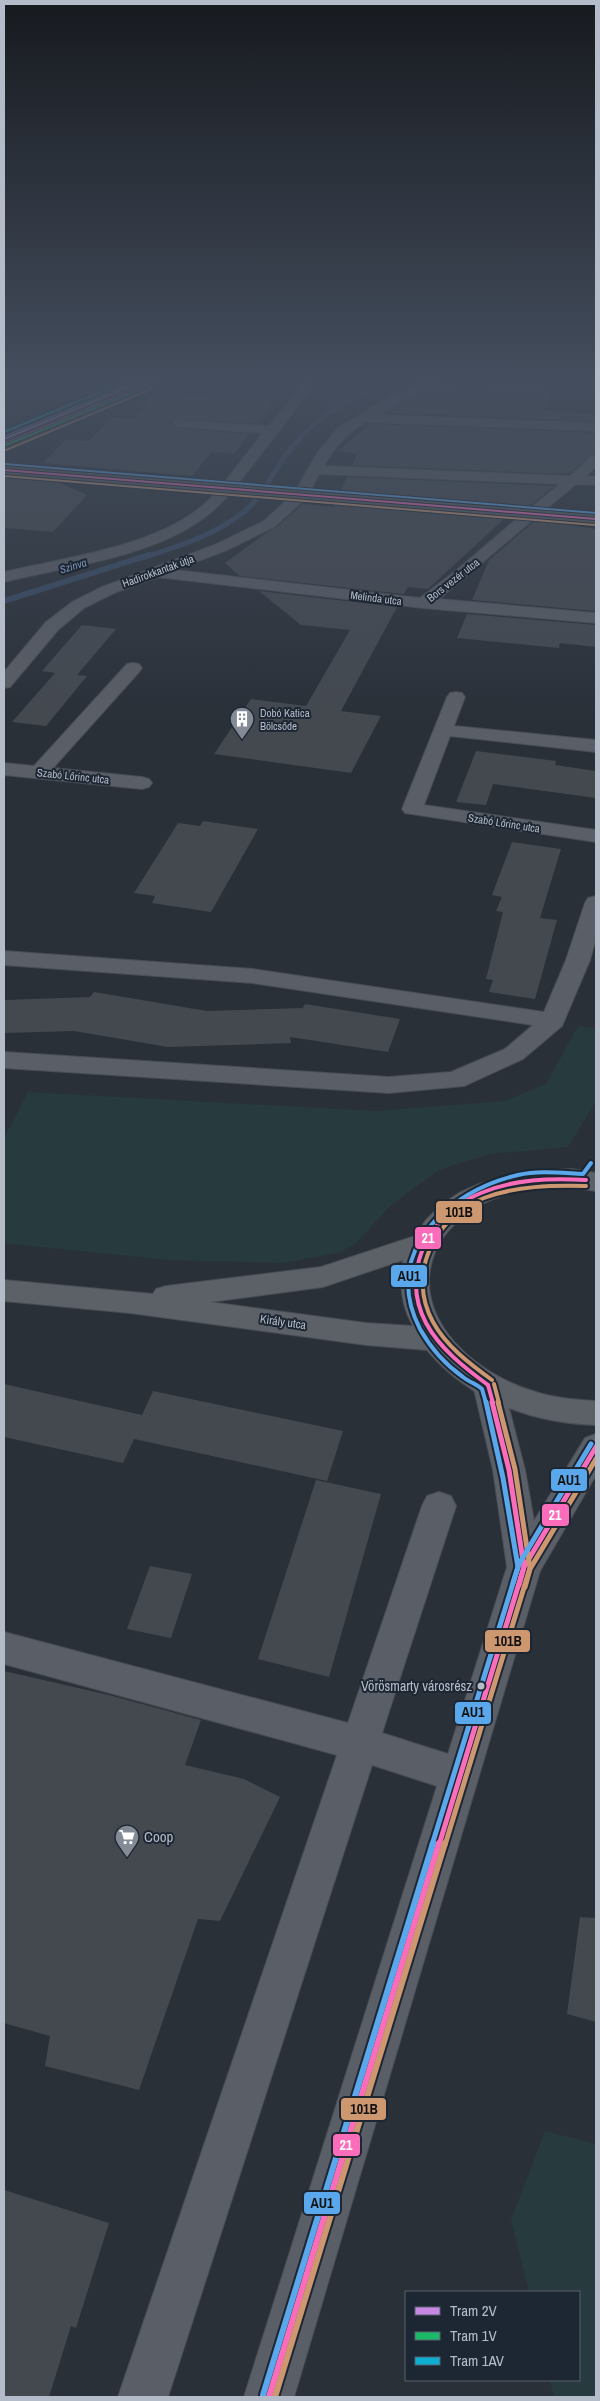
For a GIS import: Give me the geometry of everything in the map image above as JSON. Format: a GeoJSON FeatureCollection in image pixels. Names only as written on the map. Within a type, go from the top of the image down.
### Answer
{"type":"FeatureCollection","features":[{"type":"Feature","properties":{"kind":"main road"},"geometry":{"type":"LineString","coordinates":[[593,1176],[518,1182],[488,1190],[460,1204],[439,1222],[424,1243],[416,1261],[414,1280],[416,1300],[423,1320],[449,1356],[466,1372],[517,1399],[549,1408],[596,1413]]}},
{"type":"Feature","properties":{"kind":"main road","name":"Király utca"},"geometry":{"type":"LineString","coordinates":[[130,1302],[322,1277],[424,1243]]}},
{"type":"Feature","properties":{"kind":"main road","name":"Király utca"},"geometry":{"type":"LineString","coordinates":[[4,1291],[130,1302],[366,1334],[435,1339]]}},
{"type":"Feature","properties":{"kind":"street"},"geometry":{"type":"LineString","coordinates":[[4,577],[110,552],[159,537],[200,516],[222,494]]}},
{"type":"Feature","properties":{"kind":"street"},"geometry":{"type":"LineString","coordinates":[[271,494],[596,519]]}},
{"type":"Feature","properties":{"kind":"street","name":"Bors vezér utca"},"geometry":{"type":"LineString","coordinates":[[422,603],[447,587],[556,494]]}},
{"type":"Feature","properties":{"kind":"street","name":"Hadirokkantak útja"},"geometry":{"type":"LineString","coordinates":[[4,682],[52,626],[78,605],[108,590],[222,547],[269,524],[293,496]]}},
{"type":"Feature","properties":{"kind":"street","name":"Melinda utca"},"geometry":{"type":"LineString","coordinates":[[156,573],[422,603],[596,618]]}},
{"type":"Feature","properties":{"kind":"street"},"geometry":{"type":"LineString","coordinates":[[39,772],[133,668]]}},
{"type":"Feature","properties":{"kind":"street"},"geometry":{"type":"LineString","coordinates":[[456,697],[443,730],[596,746]]}},
{"type":"Feature","properties":{"kind":"street","name":"Szabó Lőrinc utca"},"geometry":{"type":"LineString","coordinates":[[443,730],[412,809],[596,836]]}},
{"type":"Feature","properties":{"kind":"street","name":"Szabó Lőrinc utca"},"geometry":{"type":"LineString","coordinates":[[4,769],[142,783]]}},
{"type":"Feature","properties":{"kind":"street"},"geometry":{"type":"LineString","coordinates":[[4,1060],[389,1085],[455,1080],[514,1054],[553,1021],[578,960],[596,903]]}},
{"type":"Feature","properties":{"kind":"street"},"geometry":{"type":"LineString","coordinates":[[4,958],[253,976],[553,1021]]}},
{"type":"Feature","properties":{"kind":"street"},"geometry":{"type":"LineString","coordinates":[[488,1385],[510,1470],[524,1568]]}},
{"type":"Feature","properties":{"kind":"street"},"geometry":{"type":"LineString","coordinates":[[269,2397],[524,1568],[596,1447]]}},
{"type":"Feature","properties":{"kind":"street"},"geometry":{"type":"LineString","coordinates":[[143,2397],[439,1506]]}},
{"type":"Feature","properties":{"kind":"street"},"geometry":{"type":"LineString","coordinates":[[4,1648],[192,1697],[361,1744],[461,1776]]}},
{"type":"Feature","properties":{"kind":"green space"},"geometry":{"type":"Polygon","coordinates":[[[578,1026],[596,1028],[596,1101],[568,1147],[490,1154],[439,1170],[391,1205],[356,1243],[338,1253],[282,1263],[167,1260],[4,1243],[4,1138],[28,1092],[376,1111],[504,1101],[546,1084],[578,1026]]]}},
{"type":"Feature","properties":{"kind":"green space"},"geometry":{"type":"Polygon","coordinates":[[[545,2131],[596,2144],[596,2397],[554,2397],[550,2381],[580,2381],[580,2291],[529,2291],[511,2220],[545,2131]]]}},
{"type":"Feature","properties":{"kind":"building"},"geometry":{"type":"Polygon","coordinates":[[[4,494],[87,495],[53,532],[4,528],[4,494]]]}},
{"type":"Feature","properties":{"kind":"building"},"geometry":{"type":"Polygon","coordinates":[[[366,494],[545,494],[528,507],[366,494]]]}},
{"type":"Feature","properties":{"kind":"building"},"geometry":{"type":"Polygon","coordinates":[[[335,503],[505,518],[428,589],[408,587],[404,594],[240,576],[225,563],[275,528],[303,504],[333,507],[335,503]]]}},
{"type":"Feature","properties":{"kind":"building"},"geometry":{"type":"Polygon","coordinates":[[[536,520],[596,529],[596,611],[472,600],[489,560],[536,520]]]}},
{"type":"Feature","properties":{"kind":"building"},"geometry":{"type":"Polygon","coordinates":[[[259,591],[397,607],[341,711],[381,716],[351,773],[214,754],[251,699],[306,706],[350,630],[301,625],[259,591]]]}},
{"type":"Feature","properties":{"kind":"building"},"geometry":{"type":"Polygon","coordinates":[[[467,614],[596,625],[596,647],[560,643],[559,648],[457,638],[467,614]]]}},
{"type":"Feature","properties":{"kind":"building"},"geometry":{"type":"Polygon","coordinates":[[[82,625],[116,629],[77,675],[87,676],[46,726],[12,722],[55,673],[42,671],[82,625]]]}},
{"type":"Feature","properties":{"kind":"building"},"geometry":{"type":"Polygon","coordinates":[[[476,751],[556,761],[555,765],[596,771],[596,798],[493,784],[486,805],[456,802],[476,751]]]}},
{"type":"Feature","properties":{"kind":"building"},"geometry":{"type":"Polygon","coordinates":[[[203,821],[258,829],[211,912],[152,903],[155,896],[134,893],[178,823],[200,826],[203,821]]]}},
{"type":"Feature","properties":{"kind":"building"},"geometry":{"type":"Polygon","coordinates":[[[512,842],[561,849],[540,918],[557,920],[535,999],[489,992],[493,980],[486,979],[503,912],[496,911],[502,897],[492,895],[512,842]]]}},
{"type":"Feature","properties":{"kind":"building"},"geometry":{"type":"Polygon","coordinates":[[[94,992],[207,1011],[303,1008],[305,1004],[400,1019],[388,1052],[290,1037],[291,1043],[168,1047],[74,1031],[4,1033],[4,1000],[90,997],[94,992]]]}},
{"type":"Feature","properties":{"kind":"building"},"geometry":{"type":"Polygon","coordinates":[[[4,1384],[142,1415],[153,1391],[343,1431],[327,1481],[134,1439],[123,1463],[4,1437],[4,1384]]]}},
{"type":"Feature","properties":{"kind":"building"},"geometry":{"type":"Polygon","coordinates":[[[316,1480],[381,1494],[329,1677],[258,1659],[316,1480]]]}},
{"type":"Feature","properties":{"kind":"building"},"geometry":{"type":"Polygon","coordinates":[[[150,1566],[192,1574],[171,1638],[127,1629],[150,1566]]]}},
{"type":"Feature","properties":{"kind":"building","name":"Coop"},"geometry":{"type":"Polygon","coordinates":[[[4,1671],[109,1695],[201,1720],[185,1765],[244,1779],[280,1797],[220,1921],[198,1919],[139,2090],[45,2066],[50,2036],[4,2023],[4,1671]]]}},
{"type":"Feature","properties":{"kind":"building"},"geometry":{"type":"Polygon","coordinates":[[[580,1917],[596,1918],[596,2022],[567,2014],[580,1917]]]}},
{"type":"Feature","properties":{"kind":"building"},"geometry":{"type":"Polygon","coordinates":[[[4,2190],[109,2223],[76,2328],[71,2326],[49,2397],[4,2397],[4,2190]]]}},
{"type":"Feature","properties":{"kind":"waterway","name":"Szinva"},"geometry":{"type":"LineString","coordinates":[[145,557],[210,533],[245,511],[261,494]]}},
{"type":"Feature","properties":{"kind":"waterway","name":"Szinva"},"geometry":{"type":"LineString","coordinates":[[4,601],[149,555]]}},
{"type":"Feature","properties":{"kind":"transit line","name":"101B"},"geometry":{"type":"LineString","coordinates":[[222,494],[595,525]]}},
{"type":"Feature","properties":{"kind":"transit line","name":"21"},"geometry":{"type":"LineString","coordinates":[[295,494],[596,519]]}},
{"type":"Feature","properties":{"kind":"transit line","name":"AU1"},"geometry":{"type":"LineString","coordinates":[[367,494],[596,513]]}},
{"type":"Feature","properties":{"kind":"transit line","name":"AU1"},"geometry":{"type":"LineString","coordinates":[[263,2395],[518,1567],[503,1478],[484,1392],[475,1383],[463,1377],[449,1365],[425,1337],[417,1322],[409,1294],[409,1269],[416,1246],[429,1226],[447,1208],[469,1194],[493,1183],[519,1175],[543,1173],[583,1174],[591,1163]]}},
{"type":"Feature","properties":{"kind":"transit line","name":"21"},"geometry":{"type":"LineString","coordinates":[[488,1385],[470,1372],[439,1341],[427,1324],[419,1306],[415,1287],[417,1266],[425,1243],[435,1227],[455,1207],[480,1193],[493,1188],[532,1180],[586,1180]]}},
{"type":"Feature","properties":{"kind":"transit line","name":"101B"},"geometry":{"type":"LineString","coordinates":[[492,1380],[459,1354],[433,1323],[425,1305],[421,1286],[423,1266],[431,1245],[446,1223],[460,1211],[484,1198],[534,1187],[586,1186]]}},
{"type":"Feature","properties":{"kind":"transit line","name":"101B"},"geometry":{"type":"LineString","coordinates":[[275,2397],[530,1568],[515,1469],[494,1384]]}},
{"type":"Feature","properties":{"kind":"transit line","name":"21"},"geometry":{"type":"LineString","coordinates":[[269,2397],[524,1567],[509,1470],[488,1385]]}},
{"type":"Feature","properties":{"kind":"transit line","name":"AU1"},"geometry":{"type":"LineString","coordinates":[[513,1583],[519,1564],[591,1444]]}},
{"type":"Feature","properties":{"kind":"transit line","name":"21"},"geometry":{"type":"LineString","coordinates":[[519,1585],[524,1567],[596,1447]]}},
{"type":"Feature","properties":{"kind":"transit line","name":"101B"},"geometry":{"type":"LineString","coordinates":[[525,1587],[530,1569],[596,1459]]}},
{"type":"Feature","properties":{"kind":"place","name":"Dobó Katica Bölcsőde"},"geometry":{"type":"Point","coordinates":[242,740]}},
{"type":"Feature","properties":{"kind":"place","name":"Vörösmarty városrész"},"geometry":{"type":"Point","coordinates":[481,1686]}},
{"type":"Feature","properties":{"kind":"place","name":"Coop"},"geometry":{"type":"Point","coordinates":[127,1858]}}]}
